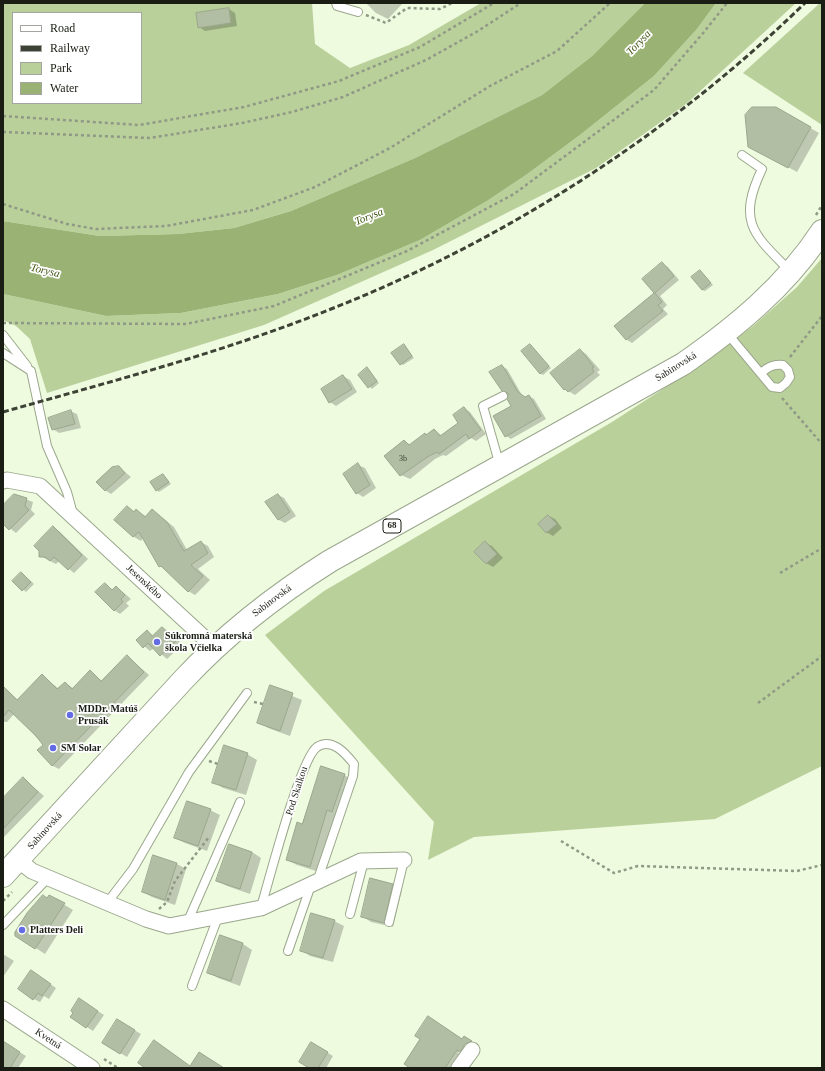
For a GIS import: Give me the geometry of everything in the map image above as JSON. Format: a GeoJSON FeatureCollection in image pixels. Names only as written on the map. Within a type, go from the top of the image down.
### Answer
{"type":"FeatureCollection","features":[{"type":"Feature","properties":{"kind":"main road","name":"Sabinovská"},"geometry":{"type":"LineString","coordinates":[[3,876],[25,866],[214,647],[274,599],[324,564],[657,380],[726,333],[757,307],[791,271],[822,231]]}},
{"type":"Feature","properties":{"kind":"street","name":"Jesenského"},"geometry":{"type":"LineString","coordinates":[[3,481],[8,480],[40,486],[214,647]]}},
{"type":"Feature","properties":{"kind":"street"},"geometry":{"type":"LineString","coordinates":[[25,866],[48,878],[107,903],[146,919],[169,926],[261,908],[364,861],[404,860]]}},
{"type":"Feature","properties":{"kind":"street","name":"Kvetná"},"geometry":{"type":"LineString","coordinates":[[3,1009],[92,1068]]}},
{"type":"Feature","properties":{"kind":"street"},"geometry":{"type":"LineString","coordinates":[[459,1068],[472,1050]]}},
{"type":"Feature","properties":{"kind":"lane"},"geometry":{"type":"LineString","coordinates":[[336,3],[337,6],[358,12]]}},
{"type":"Feature","properties":{"kind":"lane"},"geometry":{"type":"LineString","coordinates":[[742,156],[762,169],[751,197],[750,219],[755,234],[791,271]]}},
{"type":"Feature","properties":{"kind":"lane"},"geometry":{"type":"LineString","coordinates":[[726,333],[772,387],[780,388],[790,377],[788,370],[783,365],[776,364],[768,367],[761,373]]}},
{"type":"Feature","properties":{"kind":"lane"},"geometry":{"type":"LineString","coordinates":[[3,335],[31,371],[47,446],[67,492],[74,517]]}},
{"type":"Feature","properties":{"kind":"lane"},"geometry":{"type":"LineString","coordinates":[[3,353],[31,371]]}},
{"type":"Feature","properties":{"kind":"lane"},"geometry":{"type":"LineString","coordinates":[[501,466],[483,406],[503,396]]}},
{"type":"Feature","properties":{"kind":"lane"},"geometry":{"type":"LineString","coordinates":[[107,903],[133,869],[189,772],[247,693]]}},
{"type":"Feature","properties":{"kind":"lane","name":"Pod Skalkou"},"geometry":{"type":"LineString","coordinates":[[261,908],[300,777],[309,756],[317,747],[329,744],[343,750],[354,764],[354,776],[288,951]]}},
{"type":"Feature","properties":{"kind":"lane"},"geometry":{"type":"LineString","coordinates":[[186,923],[240,802]]}},
{"type":"Feature","properties":{"kind":"lane"},"geometry":{"type":"LineString","coordinates":[[389,922],[404,860]]}},
{"type":"Feature","properties":{"kind":"lane"},"geometry":{"type":"LineString","coordinates":[[350,914],[364,861]]}},
{"type":"Feature","properties":{"kind":"lane"},"geometry":{"type":"LineString","coordinates":[[3,925],[48,878]]}},
{"type":"Feature","properties":{"kind":"lane"},"geometry":{"type":"LineString","coordinates":[[192,986],[218,916]]}},
{"type":"Feature","properties":{"kind":"path"},"geometry":{"type":"LineString","coordinates":[[358,12],[386,23],[407,8],[440,9],[452,3]]}},
{"type":"Feature","properties":{"kind":"path"},"geometry":{"type":"LineString","coordinates":[[486,3],[489,6]]}},
{"type":"Feature","properties":{"kind":"path"},"geometry":{"type":"LineString","coordinates":[[3,116],[139,125],[244,107],[346,78],[420,47],[494,3]]}},
{"type":"Feature","properties":{"kind":"path"},"geometry":{"type":"LineString","coordinates":[[3,132],[150,138],[242,123],[292,112],[343,97],[426,60],[478,31],[521,3]]}},
{"type":"Feature","properties":{"kind":"path"},"geometry":{"type":"LineString","coordinates":[[3,204],[67,224],[96,229],[166,226],[252,210],[315,187],[390,148],[490,86],[557,51],[610,3]]}},
{"type":"Feature","properties":{"kind":"path"},"geometry":{"type":"LineString","coordinates":[[3,323],[186,324],[274,306],[407,251],[514,194],[654,90],[727,3]]}},
{"type":"Feature","properties":{"kind":"path"},"geometry":{"type":"LineString","coordinates":[[783,365],[822,316]]}},
{"type":"Feature","properties":{"kind":"path"},"geometry":{"type":"LineString","coordinates":[[772,387],[822,444]]}},
{"type":"Feature","properties":{"kind":"path"},"geometry":{"type":"LineString","coordinates":[[780,574],[822,548]]}},
{"type":"Feature","properties":{"kind":"path"},"geometry":{"type":"LineString","coordinates":[[758,703],[822,656]]}},
{"type":"Feature","properties":{"kind":"path"},"geometry":{"type":"LineString","coordinates":[[146,919],[167,902],[175,881],[209,837]]}},
{"type":"Feature","properties":{"kind":"path"},"geometry":{"type":"LineString","coordinates":[[561,841],[614,873],[638,866],[797,870],[822,865]]}},
{"type":"Feature","properties":{"kind":"path"},"geometry":{"type":"LineString","coordinates":[[3,901],[25,866]]}},
{"type":"Feature","properties":{"kind":"green space"},"geometry":{"type":"Polygon","coordinates":[[[3,3],[312,3],[315,44],[350,68],[409,45],[481,3],[645,3],[592,56],[542,95],[415,158],[291,211],[234,228],[178,234],[100,236],[3,221],[3,3]]]}},
{"type":"Feature","properties":{"kind":"green space"},"geometry":{"type":"Polygon","coordinates":[[[716,3],[796,3],[686,104],[596,168],[433,250],[264,325],[47,393],[30,339],[16,326],[3,320],[3,294],[106,316],[181,313],[278,294],[337,275],[420,240],[487,201],[526,175],[580,135],[654,76],[697,29],[716,3]]]}},
{"type":"Feature","properties":{"kind":"green space"},"geometry":{"type":"Polygon","coordinates":[[[820,3],[822,3],[822,125],[743,73],[820,3]]]}},
{"type":"Feature","properties":{"kind":"green space"},"geometry":{"type":"Polygon","coordinates":[[[822,258],[822,766],[715,819],[474,837],[428,860],[434,822],[265,635],[324,591],[612,422],[706,361],[753,326],[797,287],[822,258]]]}},
{"type":"Feature","properties":{"kind":"water","name":"Torysa"},"geometry":{"type":"Polygon","coordinates":[[[645,3],[716,3],[697,29],[654,76],[580,135],[526,175],[487,201],[420,240],[337,275],[278,294],[181,313],[106,316],[3,294],[3,221],[100,236],[178,234],[234,228],[291,211],[415,158],[542,95],[592,56],[645,3]]]}},
{"type":"Feature","properties":{"kind":"building"},"geometry":{"type":"Polygon","coordinates":[[[229,8],[231,23],[198,28],[196,13],[229,8]]]}},
{"type":"Feature","properties":{"kind":"building"},"geometry":{"type":"Polygon","coordinates":[[[752,107],[776,107],[811,127],[788,168],[748,147],[745,115],[752,107]]]}},
{"type":"Feature","properties":{"kind":"building"},"geometry":{"type":"Polygon","coordinates":[[[662,262],[674,276],[655,293],[662,302],[658,305],[663,311],[626,340],[614,326],[654,293],[642,279],[662,262]]]}},
{"type":"Feature","properties":{"kind":"building"},"geometry":{"type":"Polygon","coordinates":[[[700,270],[711,283],[702,290],[691,277],[700,270]]]}},
{"type":"Feature","properties":{"kind":"building"},"geometry":{"type":"Polygon","coordinates":[[[404,344],[412,356],[400,365],[391,353],[404,344]]]}},
{"type":"Feature","properties":{"kind":"building"},"geometry":{"type":"Polygon","coordinates":[[[530,344],[549,366],[540,374],[521,351],[530,344]]]}},
{"type":"Feature","properties":{"kind":"building"},"geometry":{"type":"Polygon","coordinates":[[[580,349],[594,367],[592,368],[594,372],[568,392],[565,389],[564,390],[550,373],[580,349]]]}},
{"type":"Feature","properties":{"kind":"building"},"geometry":{"type":"Polygon","coordinates":[[[502,365],[518,392],[525,397],[529,395],[541,416],[505,437],[493,416],[511,406],[507,399],[508,393],[502,391],[489,372],[502,365]]]}},
{"type":"Feature","properties":{"kind":"building"},"geometry":{"type":"Polygon","coordinates":[[[367,367],[377,381],[368,388],[358,375],[367,367]]]}},
{"type":"Feature","properties":{"kind":"building"},"geometry":{"type":"Polygon","coordinates":[[[343,375],[352,389],[329,403],[321,389],[343,375]]]}},
{"type":"Feature","properties":{"kind":"building"},"geometry":{"type":"Polygon","coordinates":[[[464,407],[481,430],[469,439],[466,434],[439,454],[437,452],[429,456],[400,476],[384,456],[404,440],[409,445],[425,433],[426,435],[434,429],[440,436],[458,423],[453,415],[464,407]]]}},
{"type":"Feature","properties":{"kind":"building"},"geometry":{"type":"Polygon","coordinates":[[[71,410],[75,424],[52,430],[48,418],[71,410]]]}},
{"type":"Feature","properties":{"kind":"building"},"geometry":{"type":"Polygon","coordinates":[[[358,463],[370,485],[356,494],[343,474],[358,463]]]}},
{"type":"Feature","properties":{"kind":"building"},"geometry":{"type":"Polygon","coordinates":[[[119,466],[125,473],[105,491],[96,482],[112,467],[119,466]]]}},
{"type":"Feature","properties":{"kind":"building"},"geometry":{"type":"Polygon","coordinates":[[[163,474],[169,482],[156,491],[150,482],[163,474]]]}},
{"type":"Feature","properties":{"kind":"building"},"geometry":{"type":"Polygon","coordinates":[[[14,494],[27,498],[25,506],[29,510],[9,530],[3,524],[3,505],[14,494]]]}},
{"type":"Feature","properties":{"kind":"building"},"geometry":{"type":"Polygon","coordinates":[[[278,494],[290,512],[278,520],[265,502],[278,494]]]}},
{"type":"Feature","properties":{"kind":"building"},"geometry":{"type":"Polygon","coordinates":[[[127,506],[134,512],[136,509],[145,517],[152,509],[167,522],[184,551],[201,541],[208,553],[191,565],[203,576],[188,592],[161,566],[159,567],[139,532],[133,537],[114,520],[127,506]]]}},
{"type":"Feature","properties":{"kind":"building"},"geometry":{"type":"Polygon","coordinates":[[[548,515],[557,524],[546,533],[538,524],[548,515]]]}},
{"type":"Feature","properties":{"kind":"building"},"geometry":{"type":"Polygon","coordinates":[[[53,526],[82,555],[68,570],[54,557],[50,561],[45,557],[39,557],[39,551],[34,546],[53,526]]]}},
{"type":"Feature","properties":{"kind":"building"},"geometry":{"type":"Polygon","coordinates":[[[485,541],[497,554],[486,564],[474,552],[485,541]]]}},
{"type":"Feature","properties":{"kind":"building"},"geometry":{"type":"Polygon","coordinates":[[[21,572],[31,582],[22,591],[12,581],[21,572]]]}},
{"type":"Feature","properties":{"kind":"building"},"geometry":{"type":"Polygon","coordinates":[[[105,583],[112,590],[116,586],[125,595],[121,599],[123,602],[114,611],[95,592],[105,583]]]}},
{"type":"Feature","properties":{"kind":"building","name":"Súkromná materská škola Včielka"},"geometry":{"type":"Polygon","coordinates":[[[162,627],[177,640],[160,656],[148,643],[143,648],[136,640],[147,630],[152,636],[162,627]]]}},
{"type":"Feature","properties":{"kind":"building"},"geometry":{"type":"Polygon","coordinates":[[[127,655],[144,672],[52,766],[37,750],[43,745],[36,736],[9,710],[3,717],[3,686],[17,700],[42,674],[57,689],[65,682],[72,689],[90,670],[101,681],[127,655]]]}},
{"type":"Feature","properties":{"kind":"building"},"geometry":{"type":"Polygon","coordinates":[[[270,685],[293,693],[280,731],[257,723],[270,685]]]}},
{"type":"Feature","properties":{"kind":"building"},"geometry":{"type":"Polygon","coordinates":[[[224,745],[248,753],[236,790],[212,783],[224,745]]]}},
{"type":"Feature","properties":{"kind":"building"},"geometry":{"type":"Polygon","coordinates":[[[321,766],[345,774],[332,812],[327,810],[310,867],[286,860],[297,822],[302,824],[321,766]]]}},
{"type":"Feature","properties":{"kind":"building"},"geometry":{"type":"Polygon","coordinates":[[[23,777],[38,792],[3,829],[3,798],[23,777]]]}},
{"type":"Feature","properties":{"kind":"building"},"geometry":{"type":"Polygon","coordinates":[[[187,801],[211,809],[198,846],[174,838],[187,801]]]}},
{"type":"Feature","properties":{"kind":"building"},"geometry":{"type":"Polygon","coordinates":[[[229,844],[252,852],[240,889],[216,881],[229,844]]]}},
{"type":"Feature","properties":{"kind":"building"},"geometry":{"type":"Polygon","coordinates":[[[153,855],[177,863],[165,900],[142,892],[153,855]]]}},
{"type":"Feature","properties":{"kind":"building"},"geometry":{"type":"Polygon","coordinates":[[[370,878],[393,884],[384,923],[361,917],[370,878]]]}},
{"type":"Feature","properties":{"kind":"building"},"geometry":{"type":"Polygon","coordinates":[[[43,895],[47,898],[49,895],[65,903],[35,949],[15,936],[15,932],[27,913],[43,895]]]}},
{"type":"Feature","properties":{"kind":"building"},"geometry":{"type":"Polygon","coordinates":[[[311,913],[335,920],[323,958],[300,951],[311,913]]]}},
{"type":"Feature","properties":{"kind":"building"},"geometry":{"type":"Polygon","coordinates":[[[220,935],[243,943],[231,981],[207,973],[220,935]]]}},
{"type":"Feature","properties":{"kind":"building"},"geometry":{"type":"Polygon","coordinates":[[[31,970],[51,984],[42,996],[38,993],[33,1000],[18,989],[31,970]]]}},
{"type":"Feature","properties":{"kind":"building"},"geometry":{"type":"Polygon","coordinates":[[[79,998],[98,1011],[86,1028],[70,1017],[73,1013],[71,1011],[79,998]]]}},
{"type":"Feature","properties":{"kind":"building"},"geometry":{"type":"Polygon","coordinates":[[[428,1016],[462,1039],[464,1036],[472,1041],[465,1044],[460,1052],[457,1050],[445,1068],[410,1068],[404,1064],[420,1039],[415,1036],[428,1016]]]}},
{"type":"Feature","properties":{"kind":"building"},"geometry":{"type":"Polygon","coordinates":[[[117,1019],[135,1030],[120,1054],[102,1043],[117,1019]]]}},
{"type":"Feature","properties":{"kind":"building"},"geometry":{"type":"Polygon","coordinates":[[[154,1040],[190,1066],[199,1052],[224,1068],[145,1068],[138,1063],[154,1040]]]}},
{"type":"Feature","properties":{"kind":"building"},"geometry":{"type":"Polygon","coordinates":[[[3,1041],[20,1052],[10,1068],[3,1068],[3,1041]]]}},
{"type":"Feature","properties":{"kind":"building"},"geometry":{"type":"Polygon","coordinates":[[[311,1042],[328,1052],[318,1068],[309,1068],[299,1062],[311,1042]]]}},
{"type":"Feature","properties":{"kind":"railway"},"geometry":{"type":"LineString","coordinates":[[3,412],[168,365],[250,339],[331,309],[396,281],[460,250],[522,216],[583,179],[642,139],[699,96],[753,51],[805,3]]}},
{"type":"Feature","properties":{"kind":"place","name":"Súkromná materská škola Včielka"},"geometry":{"type":"Point","coordinates":[157,642]}},
{"type":"Feature","properties":{"kind":"place","name":"MDDr. Matúš Prusák"},"geometry":{"type":"Point","coordinates":[70,715]}},
{"type":"Feature","properties":{"kind":"place","name":"SM Solar"},"geometry":{"type":"Point","coordinates":[53,748]}},
{"type":"Feature","properties":{"kind":"place","name":"Platters Deli"},"geometry":{"type":"Point","coordinates":[22,930]}}]}
